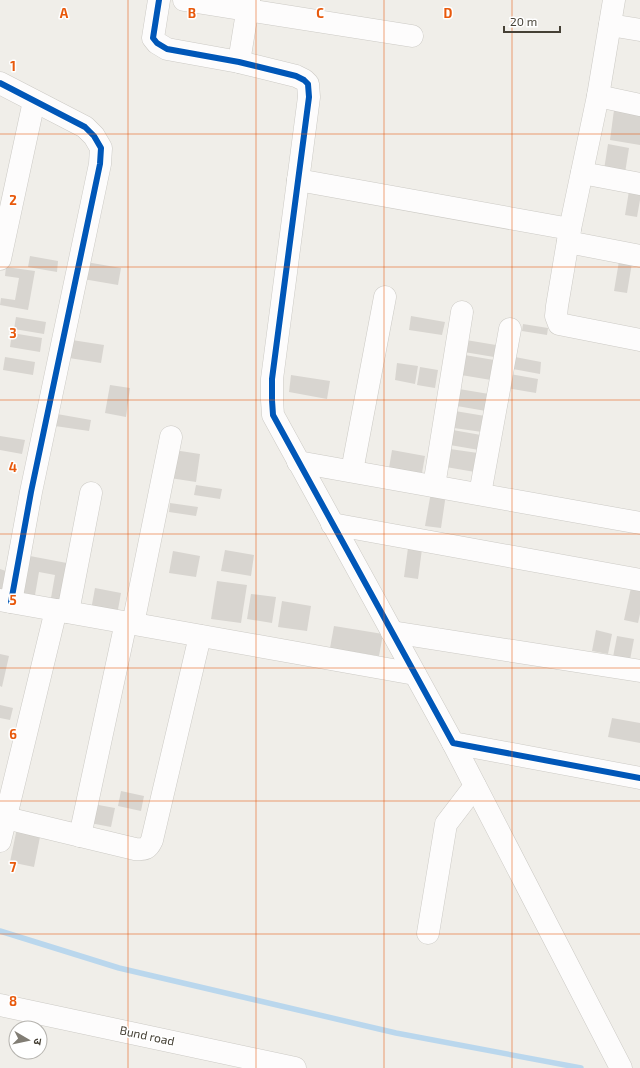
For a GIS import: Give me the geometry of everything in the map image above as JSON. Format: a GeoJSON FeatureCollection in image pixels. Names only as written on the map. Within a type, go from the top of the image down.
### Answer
{"type":"FeatureCollection","features":[{"type":"Feature","properties":{"kind":"street"},"geometry":{"type":"LineString","coordinates":[[159,0],[153,38],[157,43],[167,49],[239,62],[296,76],[308,84],[309,97],[273,371],[273,415],[453,743],[621,1066]]}},
{"type":"Feature","properties":{"kind":"street"},"geometry":{"type":"LineString","coordinates":[[184,0],[248,5],[412,36]]}},
{"type":"Feature","properties":{"kind":"street"},"geometry":{"type":"LineString","coordinates":[[614,0],[598,96],[569,236],[556,316],[559,324],[640,340]]}},
{"type":"Feature","properties":{"kind":"street"},"geometry":{"type":"LineString","coordinates":[[239,62],[248,5]]}},
{"type":"Feature","properties":{"kind":"street"},"geometry":{"type":"LineString","coordinates":[[610,25],[640,30]]}},
{"type":"Feature","properties":{"kind":"street"},"geometry":{"type":"LineString","coordinates":[[0,83],[85,127],[94,136],[101,148],[100,164],[31,492],[5,601],[416,674]]}},
{"type":"Feature","properties":{"kind":"street"},"geometry":{"type":"LineString","coordinates":[[598,96],[640,105]]}},
{"type":"Feature","properties":{"kind":"street"},"geometry":{"type":"LineString","coordinates":[[0,259],[34,101]]}},
{"type":"Feature","properties":{"kind":"street"},"geometry":{"type":"LineString","coordinates":[[582,174],[640,184]]}},
{"type":"Feature","properties":{"kind":"street"},"geometry":{"type":"LineString","coordinates":[[298,180],[569,236],[640,256]]}},
{"type":"Feature","properties":{"kind":"street"},"geometry":{"type":"LineString","coordinates":[[352,471],[385,297]]}},
{"type":"Feature","properties":{"kind":"street"},"geometry":{"type":"LineString","coordinates":[[434,486],[462,312]]}},
{"type":"Feature","properties":{"kind":"street"},"geometry":{"type":"LineString","coordinates":[[480,494],[510,329]]}},
{"type":"Feature","properties":{"kind":"street"},"geometry":{"type":"LineString","coordinates":[[80,836],[171,437]]}},
{"type":"Feature","properties":{"kind":"street"},"geometry":{"type":"LineString","coordinates":[[298,462],[640,523]]}},
{"type":"Feature","properties":{"kind":"street"},"geometry":{"type":"LineString","coordinates":[[0,841],[62,611],[91,494]]}},
{"type":"Feature","properties":{"kind":"street"},"geometry":{"type":"LineString","coordinates":[[332,524],[640,580]]}},
{"type":"Feature","properties":{"kind":"street"},"geometry":{"type":"LineString","coordinates":[[392,632],[640,671]]}},
{"type":"Feature","properties":{"kind":"street"},"geometry":{"type":"LineString","coordinates":[[6,818],[135,849],[143,850],[149,846],[152,840],[200,636]]}},
{"type":"Feature","properties":{"kind":"street"},"geometry":{"type":"LineString","coordinates":[[453,743],[640,778]]}},
{"type":"Feature","properties":{"kind":"street"},"geometry":{"type":"LineString","coordinates":[[428,932],[446,824],[475,786]]}},
{"type":"Feature","properties":{"kind":"street","name":"Bund road"},"geometry":{"type":"LineString","coordinates":[[0,1005],[295,1068]]}},
{"type":"Feature","properties":{"kind":"building"},"geometry":{"type":"Polygon","coordinates":[[[614,110],[640,114],[640,145],[610,140],[614,110]]]}},
{"type":"Feature","properties":{"kind":"building"},"geometry":{"type":"Polygon","coordinates":[[[608,144],[629,148],[624,179],[603,176],[608,144]]]}},
{"type":"Feature","properties":{"kind":"building"},"geometry":{"type":"Polygon","coordinates":[[[629,191],[640,192],[637,217],[625,215],[629,191]]]}},
{"type":"Feature","properties":{"kind":"building"},"geometry":{"type":"Polygon","coordinates":[[[30,256],[58,261],[57,272],[28,267],[30,256]]]}},
{"type":"Feature","properties":{"kind":"building"},"geometry":{"type":"Polygon","coordinates":[[[619,261],[632,263],[627,293],[614,291],[619,261]]]}},
{"type":"Feature","properties":{"kind":"building"},"geometry":{"type":"Polygon","coordinates":[[[86,262],[121,268],[118,285],[83,279],[86,262]]]}},
{"type":"Feature","properties":{"kind":"building"},"geometry":{"type":"Polygon","coordinates":[[[6,267],[35,271],[28,310],[0,305],[1,298],[15,300],[19,278],[5,276],[6,267]]]}},
{"type":"Feature","properties":{"kind":"building"},"geometry":{"type":"Polygon","coordinates":[[[411,316],[445,322],[442,335],[409,330],[411,316]]]}},
{"type":"Feature","properties":{"kind":"building"},"geometry":{"type":"Polygon","coordinates":[[[16,317],[46,322],[44,334],[14,329],[16,317]]]}},
{"type":"Feature","properties":{"kind":"building"},"geometry":{"type":"Polygon","coordinates":[[[523,324],[548,328],[547,335],[522,331],[523,324]]]}},
{"type":"Feature","properties":{"kind":"building"},"geometry":{"type":"Polygon","coordinates":[[[12,333],[42,338],[40,352],[10,347],[12,333]]]}},
{"type":"Feature","properties":{"kind":"building"},"geometry":{"type":"Polygon","coordinates":[[[460,339],[496,345],[494,357],[458,351],[460,339]]]}},
{"type":"Feature","properties":{"kind":"building"},"geometry":{"type":"Polygon","coordinates":[[[72,340],[104,345],[101,363],[69,358],[72,340]]]}},
{"type":"Feature","properties":{"kind":"building"},"geometry":{"type":"Polygon","coordinates":[[[459,354],[494,360],[491,380],[455,374],[459,354]]]}},
{"type":"Feature","properties":{"kind":"building"},"geometry":{"type":"Polygon","coordinates":[[[5,357],[35,362],[33,375],[3,370],[5,357]]]}},
{"type":"Feature","properties":{"kind":"building"},"geometry":{"type":"Polygon","coordinates":[[[515,357],[541,362],[540,374],[513,369],[515,357]]]}},
{"type":"Feature","properties":{"kind":"building"},"geometry":{"type":"Polygon","coordinates":[[[397,363],[418,366],[415,384],[395,380],[397,363]]]}},
{"type":"Feature","properties":{"kind":"building"},"geometry":{"type":"Polygon","coordinates":[[[420,367],[438,370],[435,388],[417,385],[420,367]]]}},
{"type":"Feature","properties":{"kind":"building"},"geometry":{"type":"Polygon","coordinates":[[[510,374],[538,379],[536,393],[507,388],[510,374]]]}},
{"type":"Feature","properties":{"kind":"building"},"geometry":{"type":"Polygon","coordinates":[[[291,375],[330,381],[327,399],[289,392],[291,375]]]}},
{"type":"Feature","properties":{"kind":"building"},"geometry":{"type":"Polygon","coordinates":[[[110,385],[130,388],[126,417],[105,413],[110,385]]]}},
{"type":"Feature","properties":{"kind":"building"},"geometry":{"type":"Polygon","coordinates":[[[453,388],[489,394],[486,411],[451,405],[453,388]]]}},
{"type":"Feature","properties":{"kind":"building"},"geometry":{"type":"Polygon","coordinates":[[[449,410],[485,416],[482,432],[447,427],[449,410]]]}},
{"type":"Feature","properties":{"kind":"building"},"geometry":{"type":"Polygon","coordinates":[[[57,414],[91,420],[89,431],[55,426],[57,414]]]}},
{"type":"Feature","properties":{"kind":"building"},"geometry":{"type":"Polygon","coordinates":[[[447,429],[481,435],[479,450],[444,444],[447,429]]]}},
{"type":"Feature","properties":{"kind":"building"},"geometry":{"type":"Polygon","coordinates":[[[0,436],[25,440],[22,454],[0,450],[0,436]]]}},
{"type":"Feature","properties":{"kind":"building"},"geometry":{"type":"Polygon","coordinates":[[[443,448],[478,453],[475,472],[440,466],[443,448]]]}},
{"type":"Feature","properties":{"kind":"building"},"geometry":{"type":"Polygon","coordinates":[[[174,450],[200,454],[196,482],[170,478],[174,450]]]}},
{"type":"Feature","properties":{"kind":"building"},"geometry":{"type":"Polygon","coordinates":[[[392,450],[425,456],[422,473],[389,468],[392,450]]]}},
{"type":"Feature","properties":{"kind":"building"},"geometry":{"type":"Polygon","coordinates":[[[196,485],[222,489],[220,499],[194,495],[196,485]]]}},
{"type":"Feature","properties":{"kind":"building"},"geometry":{"type":"Polygon","coordinates":[[[431,492],[446,494],[441,528],[425,526],[431,492]]]}},
{"type":"Feature","properties":{"kind":"building"},"geometry":{"type":"Polygon","coordinates":[[[170,503],[198,507],[196,516],[169,512],[170,503]]]}},
{"type":"Feature","properties":{"kind":"building"},"geometry":{"type":"Polygon","coordinates":[[[408,548],[422,549],[418,579],[404,577],[408,548]]]}},
{"type":"Feature","properties":{"kind":"building"},"geometry":{"type":"Polygon","coordinates":[[[225,550],[254,555],[251,576],[221,571],[225,550]]]}},
{"type":"Feature","properties":{"kind":"building"},"geometry":{"type":"Polygon","coordinates":[[[173,551],[200,556],[196,577],[169,573],[173,551]]]}},
{"type":"Feature","properties":{"kind":"building"},"geometry":{"type":"Polygon","coordinates":[[[30,556],[72,564],[65,601],[51,598],[55,575],[39,572],[35,595],[23,593],[30,556]]]}},
{"type":"Feature","properties":{"kind":"building"},"geometry":{"type":"Polygon","coordinates":[[[0,569],[6,571],[1,592],[0,591],[0,569]]]}},
{"type":"Feature","properties":{"kind":"building"},"geometry":{"type":"Polygon","coordinates":[[[217,581],[247,585],[241,623],[211,619],[217,581]]]}},
{"type":"Feature","properties":{"kind":"building"},"geometry":{"type":"Polygon","coordinates":[[[632,583],[640,584],[640,614],[638,623],[624,620],[632,583]]]}},
{"type":"Feature","properties":{"kind":"building"},"geometry":{"type":"Polygon","coordinates":[[[95,588],[121,593],[117,615],[91,610],[95,588]]]}},
{"type":"Feature","properties":{"kind":"building"},"geometry":{"type":"Polygon","coordinates":[[[251,594],[276,597],[272,623],[247,619],[251,594]]]}},
{"type":"Feature","properties":{"kind":"building"},"geometry":{"type":"Polygon","coordinates":[[[282,601],[311,606],[307,631],[278,627],[282,601]]]}},
{"type":"Feature","properties":{"kind":"building"},"geometry":{"type":"Polygon","coordinates":[[[334,626],[383,634],[379,656],[330,648],[334,626]]]}},
{"type":"Feature","properties":{"kind":"building"},"geometry":{"type":"Polygon","coordinates":[[[596,630],[612,634],[608,654],[592,651],[596,630]]]}},
{"type":"Feature","properties":{"kind":"building"},"geometry":{"type":"Polygon","coordinates":[[[617,636],[634,639],[630,660],[613,657],[617,636]]]}},
{"type":"Feature","properties":{"kind":"building"},"geometry":{"type":"Polygon","coordinates":[[[0,654],[9,656],[2,687],[0,686],[0,654]]]}},
{"type":"Feature","properties":{"kind":"building"},"geometry":{"type":"Polygon","coordinates":[[[0,705],[13,708],[10,720],[0,718],[0,705]]]}},
{"type":"Feature","properties":{"kind":"building"},"geometry":{"type":"Polygon","coordinates":[[[612,718],[640,723],[640,743],[608,737],[612,718]]]}},
{"type":"Feature","properties":{"kind":"building"},"geometry":{"type":"Polygon","coordinates":[[[121,791],[144,796],[141,811],[118,806],[121,791]]]}},
{"type":"Feature","properties":{"kind":"building"},"geometry":{"type":"Polygon","coordinates":[[[93,804],[115,808],[111,827],[90,823],[93,804]]]}},
{"type":"Feature","properties":{"kind":"building"},"geometry":{"type":"Polygon","coordinates":[[[17,828],[41,832],[34,867],[10,862],[17,828]]]}},
{"type":"Feature","properties":{"kind":"waterway"},"geometry":{"type":"LineString","coordinates":[[0,931],[119,968],[396,1033],[581,1068]]}},
{"type":"Feature","properties":{"kind":"cycle path"},"geometry":{"type":"LineString","coordinates":[[159,0],[153,38],[157,43],[167,49],[239,62],[296,76],[308,84],[309,97],[272,379],[273,415],[453,743],[640,778]]}},
{"type":"Feature","properties":{"kind":"cycle path"},"geometry":{"type":"LineString","coordinates":[[0,83],[85,127],[94,136],[101,148],[100,164],[31,492],[11,602]]}}]}
